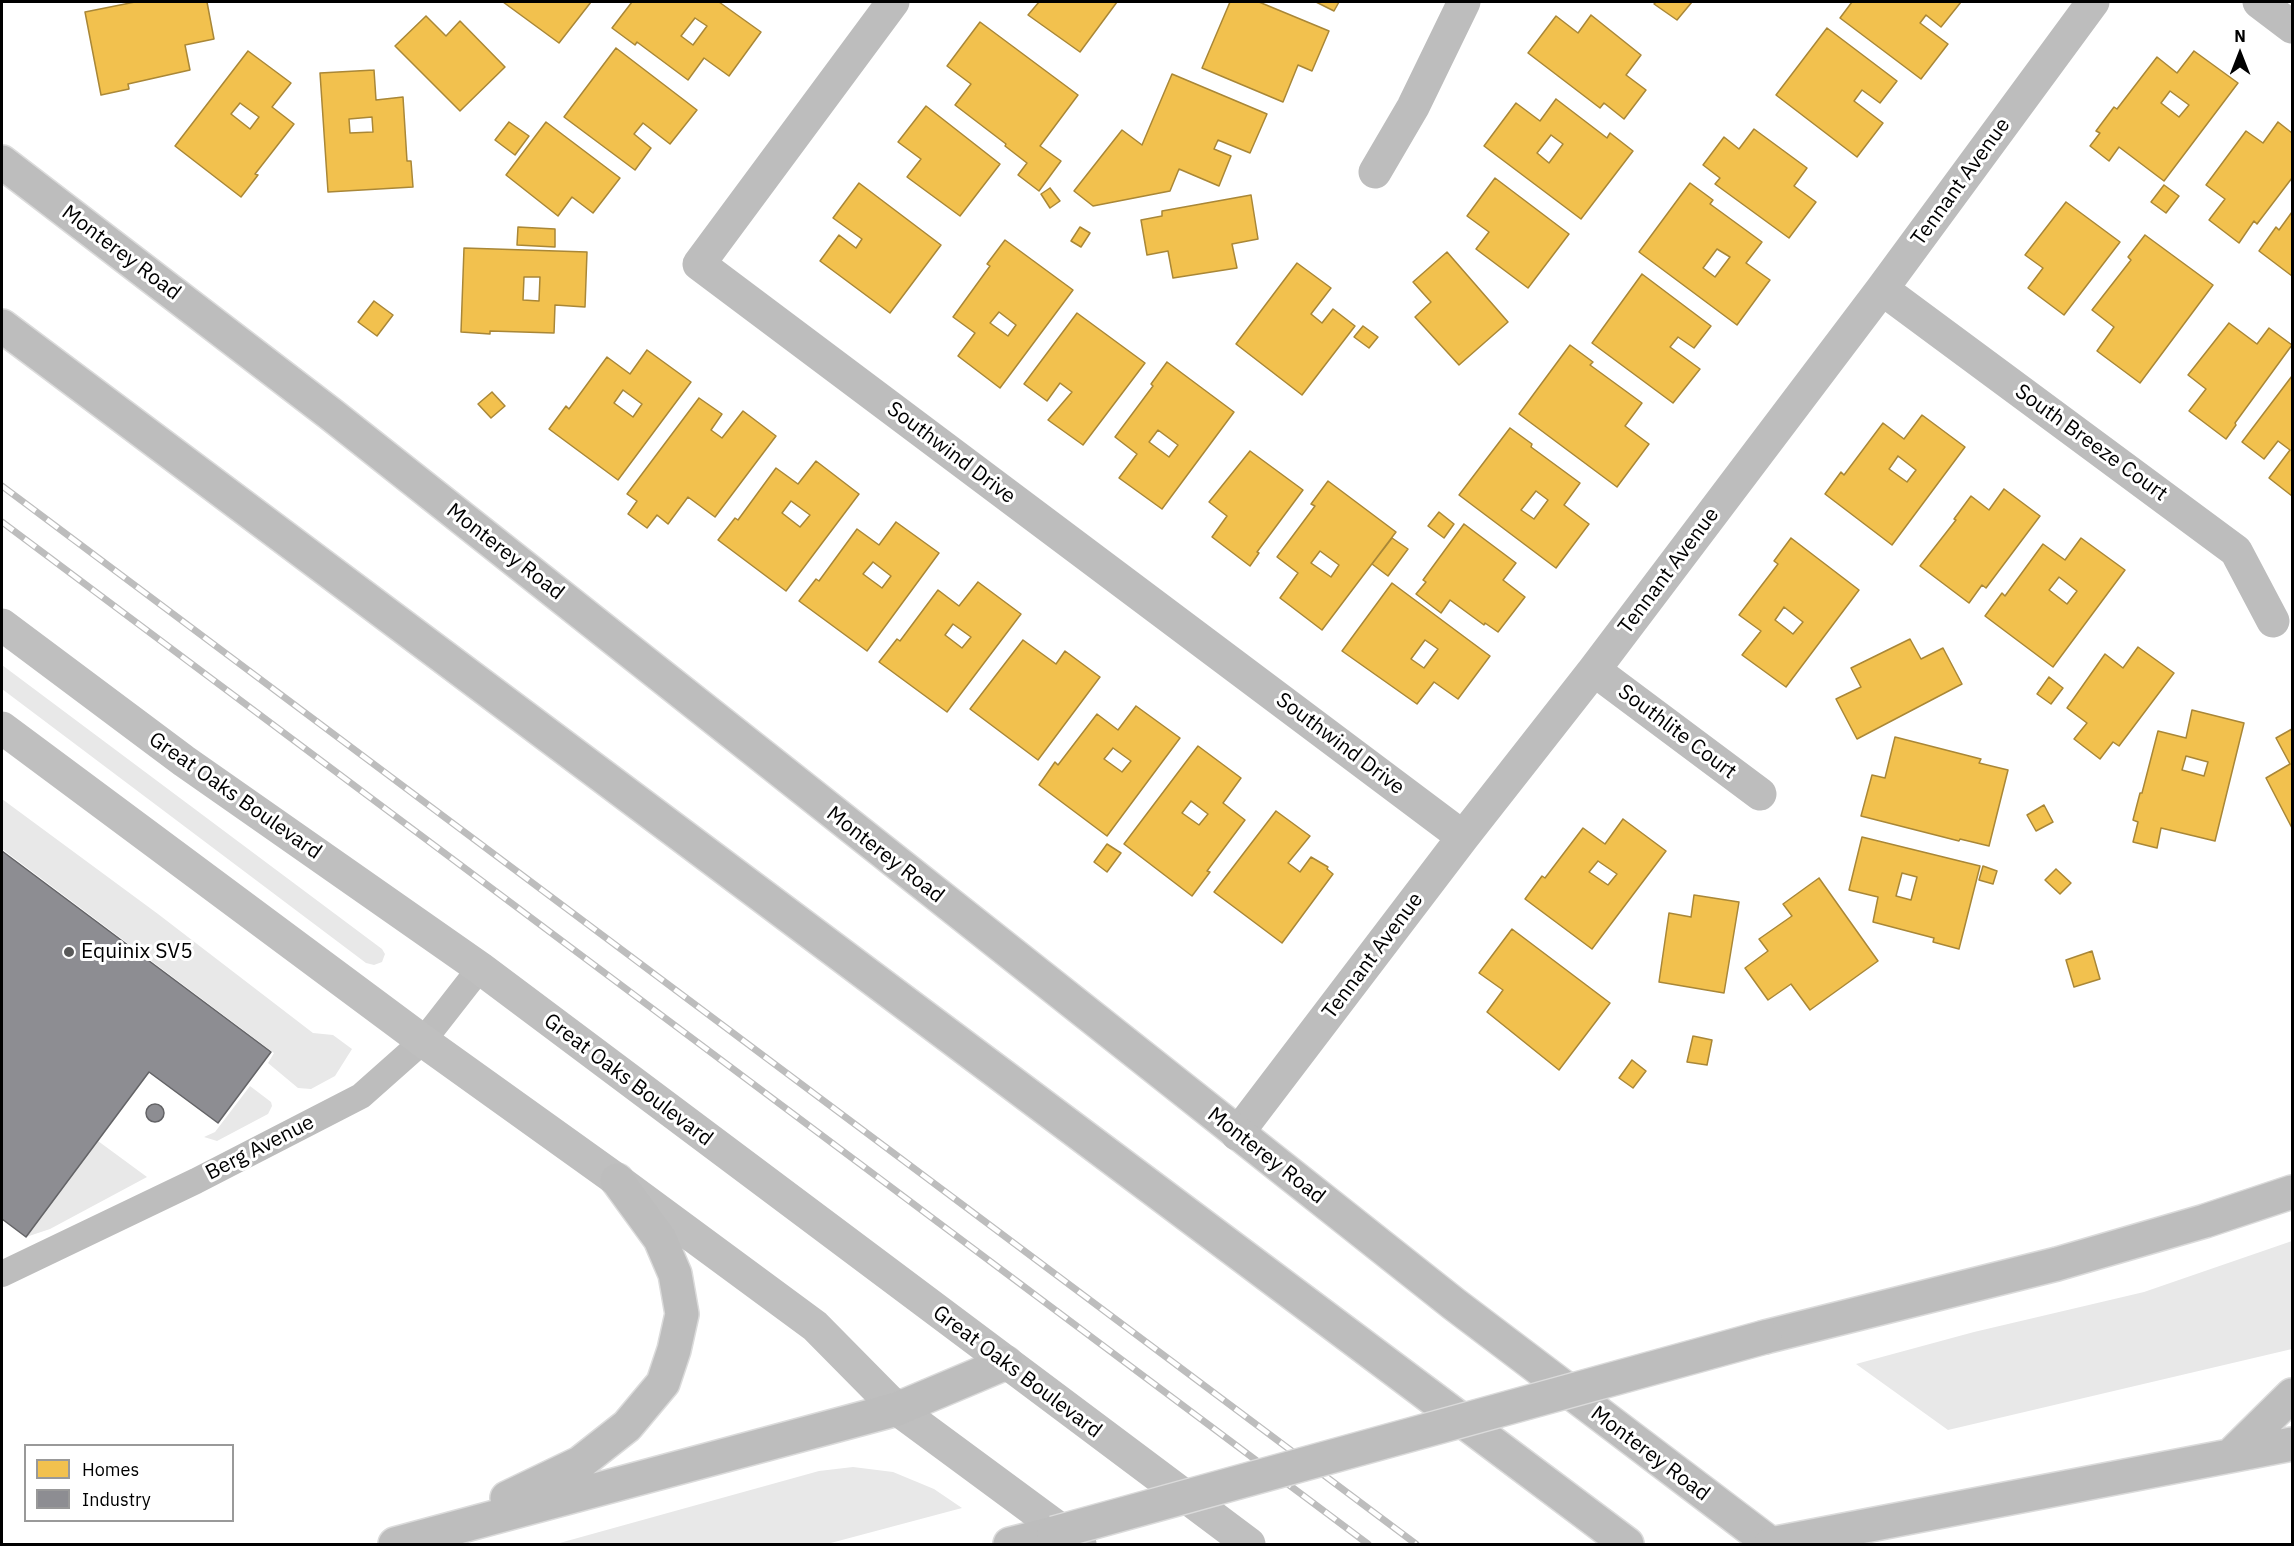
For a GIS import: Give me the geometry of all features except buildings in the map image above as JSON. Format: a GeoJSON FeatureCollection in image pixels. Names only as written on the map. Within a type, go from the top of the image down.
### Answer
{"type":"FeatureCollection","features":[{"type":"Feature","properties":{"kind":"main road","name":"Southwind Drive"},"geometry":{"type":"LineString","coordinates":[[893,2],[699,264],[1463,837]]}},
{"type":"Feature","properties":{"kind":"main road"},"geometry":{"type":"LineString","coordinates":[[1375,172],[1413,107],[1464,2]]}},
{"type":"Feature","properties":{"kind":"main road","name":"Tennant Avenue"},"geometry":{"type":"LineString","coordinates":[[1237,1134],[1463,837],[1594,670],[1882,289],[2093,2]]}},
{"type":"Feature","properties":{"kind":"main road"},"geometry":{"type":"LineString","coordinates":[[2259,2],[2292,27]]}},
{"type":"Feature","properties":{"kind":"main road","name":"Monterey Road"},"geometry":{"type":"LineString","coordinates":[[2,162],[341,423],[1454,1304],[1771,1545]]}},
{"type":"Feature","properties":{"kind":"main road","name":"South Breeze Court"},"geometry":{"type":"LineString","coordinates":[[1882,289],[2236,551],[2273,621]]}},
{"type":"Feature","properties":{"kind":"main road"},"geometry":{"type":"LineString","coordinates":[[2,326],[1627,1545]]}},
{"type":"Feature","properties":{"kind":"main road","name":"Great Oaks Boulevard"},"geometry":{"type":"LineString","coordinates":[[2,626],[184,761],[480,968],[1249,1545]]}},
{"type":"Feature","properties":{"kind":"main road","name":"Southlite Court"},"geometry":{"type":"LineString","coordinates":[[1594,670],[1760,794]]}},
{"type":"Feature","properties":{"kind":"main road"},"geometry":{"type":"LineString","coordinates":[[2,728],[423,1041],[815,1326],[897,1409],[1080,1545]]}},
{"type":"Feature","properties":{"kind":"main road"},"geometry":{"type":"LineString","coordinates":[[429,1535],[580,1463],[627,1426],[663,1383],[674,1350],[682,1314],[675,1274],[660,1239],[617,1180]]}},
{"type":"Feature","properties":{"kind":"main road"},"geometry":{"type":"LineString","coordinates":[[1010,1545],[1765,1337],[2057,1264],[2205,1221],[2292,1192]]}},
{"type":"Feature","properties":{"kind":"main road"},"geometry":{"type":"LineString","coordinates":[[395,1545],[897,1409],[1006,1363]]}},
{"type":"Feature","properties":{"kind":"main road"},"geometry":{"type":"LineString","coordinates":[[2231,1455],[2292,1395]]}},
{"type":"Feature","properties":{"kind":"main road"},"geometry":{"type":"LineString","coordinates":[[1771,1545],[2292,1444]]}},
{"type":"Feature","properties":{"kind":"lane","name":"Berg Avenue"},"geometry":{"type":"LineString","coordinates":[[2,1274],[196,1181],[361,1096],[423,1041],[480,968]]}},
{"type":"Feature","properties":{"kind":"shaded area"},"geometry":{"type":"Polygon","coordinates":[[[2,665],[382,949],[385,954],[382,962],[374,965],[366,963],[2,689],[2,665]]]}},
{"type":"Feature","properties":{"kind":"shaded area"},"geometry":{"type":"Polygon","coordinates":[[[2,799],[158,914],[313,1033],[333,1035],[352,1049],[335,1076],[311,1089],[298,1088],[268,1063],[274,1053],[2,849],[2,799]]]}},
{"type":"Feature","properties":{"kind":"shaded area"},"geometry":{"type":"Polygon","coordinates":[[[250,1086],[271,1102],[272,1106],[268,1114],[217,1141],[204,1137],[215,1132],[250,1086]]]}},
{"type":"Feature","properties":{"kind":"shaded area"},"geometry":{"type":"Polygon","coordinates":[[[98,1141],[147,1177],[50,1229],[26,1237],[98,1141]]]}},
{"type":"Feature","properties":{"kind":"shaded area"},"geometry":{"type":"Polygon","coordinates":[[[2292,1241],[2292,1349],[1948,1430],[1856,1364],[1974,1332],[2144,1292],[2292,1241]]]}},
{"type":"Feature","properties":{"kind":"shaded area"},"geometry":{"type":"Polygon","coordinates":[[[853,1467],[893,1472],[934,1489],[962,1508],[827,1544],[556,1544],[819,1471],[853,1467]]]}},
{"type":"Feature","properties":{"kind":"railway"},"geometry":{"type":"LineString","coordinates":[[2,486],[1416,1544]]}},
{"type":"Feature","properties":{"kind":"railway"},"geometry":{"type":"LineString","coordinates":[[2,522],[1368,1544]]}},
{"type":"Feature","properties":{"kind":"place","name":"Equinix SV5"},"geometry":{"type":"Point","coordinates":[69,952]}}]}
